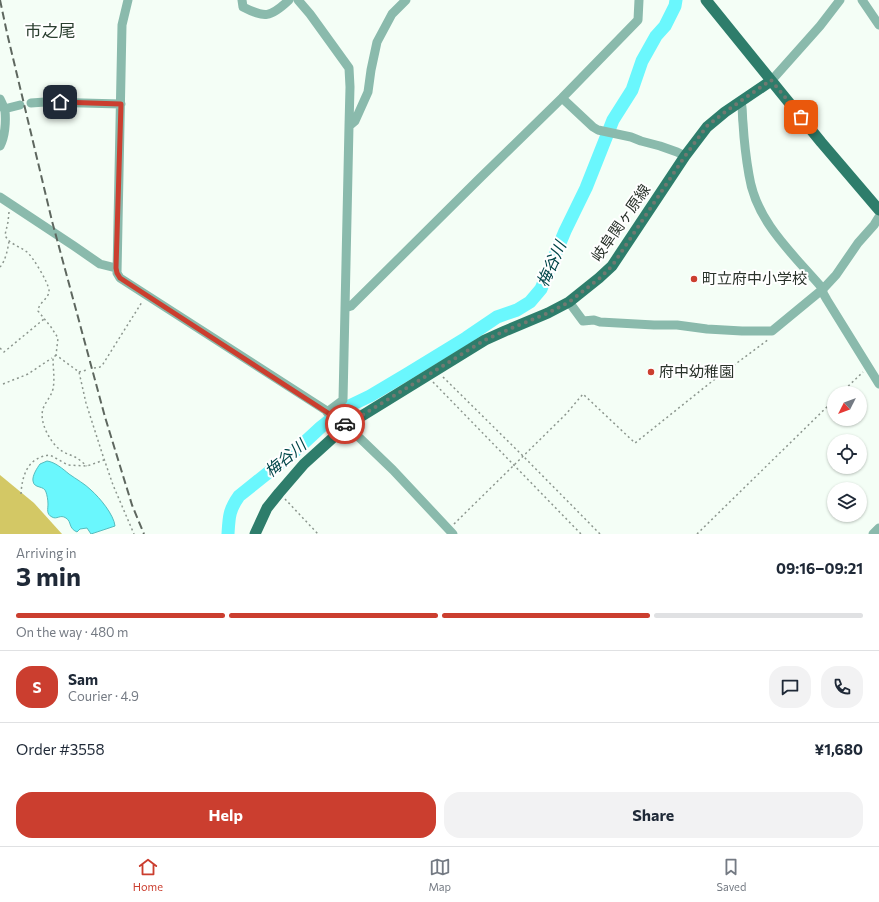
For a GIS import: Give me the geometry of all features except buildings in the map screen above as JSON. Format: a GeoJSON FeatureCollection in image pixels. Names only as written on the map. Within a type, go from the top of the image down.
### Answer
{"type":"FeatureCollection","features":[{"type":"Feature","properties":{"kind":"main road"},"geometry":{"type":"LineString","coordinates":[[706,0],[821,142],[879,210]]}},
{"type":"Feature","properties":{"kind":"main road","name":"岐阜関ヶ原線"},"geometry":{"type":"LineString","coordinates":[[255,534],[267,508],[279,493],[304,464],[344,423],[485,340],[548,313],[569,302],[600,278],[612,266],[685,156],[707,126],[771,80]]}},
{"type":"Feature","properties":{"kind":"street"},"geometry":{"type":"LineString","coordinates":[[128,0],[122,25],[116,268],[120,278],[344,423],[393,470],[451,532]]}},
{"type":"Feature","properties":{"kind":"street"},"geometry":{"type":"LineString","coordinates":[[242,0],[243,7],[260,15],[275,11],[289,0]]}},
{"type":"Feature","properties":{"kind":"street"},"geometry":{"type":"LineString","coordinates":[[298,0],[349,68],[350,87],[343,400],[328,412]]}},
{"type":"Feature","properties":{"kind":"street"},"geometry":{"type":"LineString","coordinates":[[349,126],[355,121],[368,92],[377,42],[392,14],[406,0]]}},
{"type":"Feature","properties":{"kind":"street"},"geometry":{"type":"LineString","coordinates":[[345,308],[351,306],[562,98],[638,20],[639,0]]}},
{"type":"Feature","properties":{"kind":"street"},"geometry":{"type":"LineString","coordinates":[[771,80],[789,62],[840,0]]}},
{"type":"Feature","properties":{"kind":"street"},"geometry":{"type":"LineString","coordinates":[[862,0],[879,25]]}},
{"type":"Feature","properties":{"kind":"street"},"geometry":{"type":"LineString","coordinates":[[562,98],[598,130],[631,137],[685,156]]}},
{"type":"Feature","properties":{"kind":"street"},"geometry":{"type":"LineString","coordinates":[[0,99],[5,116],[4,130],[0,146]]}},
{"type":"Feature","properties":{"kind":"street"},"geometry":{"type":"LineString","coordinates":[[741,102],[749,176],[760,209],[774,232],[823,289],[823,293],[827,300],[879,384]]}},
{"type":"Feature","properties":{"kind":"street"},"geometry":{"type":"LineString","coordinates":[[31,103],[121,104]]}},
{"type":"Feature","properties":{"kind":"street"},"geometry":{"type":"LineString","coordinates":[[4,109],[20,105]]}},
{"type":"Feature","properties":{"kind":"street"},"geometry":{"type":"LineString","coordinates":[[0,197],[100,264],[116,268]]}},
{"type":"Feature","properties":{"kind":"street"},"geometry":{"type":"LineString","coordinates":[[569,302],[583,321],[594,320],[600,322],[677,325],[707,329],[742,331],[772,331],[823,289],[836,275],[858,243],[879,217]]}},
{"type":"Feature","properties":{"kind":"street"},"geometry":{"type":"LineString","coordinates":[[873,534],[879,528]]}},
{"type":"Feature","properties":{"kind":"path"},"geometry":{"type":"LineString","coordinates":[[3,384],[28,374],[53,358],[56,355],[58,338],[38,311],[38,308],[48,294],[49,290],[38,265],[28,253],[9,242],[5,235],[9,210],[12,205]]}},
{"type":"Feature","properties":{"kind":"path"},"geometry":{"type":"LineString","coordinates":[[0,266],[2,265],[8,250],[9,242]]}},
{"type":"Feature","properties":{"kind":"path"},"geometry":{"type":"LineString","coordinates":[[94,368],[103,364],[146,295]]}},
{"type":"Feature","properties":{"kind":"path"},"geometry":{"type":"LineString","coordinates":[[0,348],[4,352],[44,319]]}},
{"type":"Feature","properties":{"kind":"path"},"geometry":{"type":"LineString","coordinates":[[451,532],[514,465],[566,414],[583,394],[635,443],[710,383],[770,338],[772,331]]}},
{"type":"Feature","properties":{"kind":"path"},"geometry":{"type":"LineString","coordinates":[[56,355],[78,372],[104,460],[134,534]]}},
{"type":"Feature","properties":{"kind":"path"},"geometry":{"type":"LineString","coordinates":[[53,358],[54,384],[51,395],[43,409],[43,423],[53,442],[63,452],[76,457],[87,466]]}},
{"type":"Feature","properties":{"kind":"path"},"geometry":{"type":"LineString","coordinates":[[848,386],[868,367]]}},
{"type":"Feature","properties":{"kind":"path"},"geometry":{"type":"LineString","coordinates":[[78,372],[87,370]]}},
{"type":"Feature","properties":{"kind":"path"},"geometry":{"type":"LineString","coordinates":[[436,370],[600,534]]}},
{"type":"Feature","properties":{"kind":"path"},"geometry":{"type":"LineString","coordinates":[[426,376],[581,534]]}},
{"type":"Feature","properties":{"kind":"path"},"geometry":{"type":"LineString","coordinates":[[697,534],[827,407]]}},
{"type":"Feature","properties":{"kind":"path"},"geometry":{"type":"LineString","coordinates":[[21,494],[22,480],[29,464],[41,458],[50,455],[68,465],[87,466],[104,460]]}},
{"type":"Feature","properties":{"kind":"path"},"geometry":{"type":"LineString","coordinates":[[279,493],[318,534]]}},
{"type":"Feature","properties":{"kind":"shaded area"},"geometry":{"type":"Polygon","coordinates":[[[0,475],[34,503],[62,534],[0,534],[0,475]]]}},
{"type":"Feature","properties":{"kind":"water"},"geometry":{"type":"Polygon","coordinates":[[[47,461],[59,466],[95,493],[109,512],[115,526],[91,534],[87,528],[80,529],[77,532],[72,529],[66,518],[54,518],[50,516],[46,492],[43,488],[35,485],[33,481],[34,474],[40,464],[47,461]]]}},
{"type":"Feature","properties":{"kind":"waterway","name":"梅谷川"},"geometry":{"type":"LineString","coordinates":[[228,534],[230,514],[233,505],[239,496],[294,452],[321,427],[345,408],[370,396],[407,374],[497,317],[517,310],[530,302],[541,289],[565,231],[586,188],[613,120],[632,90],[642,61],[656,36],[665,26],[675,6],[676,0]]}},
{"type":"Feature","properties":{"kind":"railway"},"geometry":{"type":"LineString","coordinates":[[0,0],[52,221],[105,417],[132,505],[144,534]]}},
{"type":"Feature","properties":{"kind":"way so far"},"geometry":{"type":"LineString","coordinates":[[345,424],[346,425],[485,340],[548,313],[569,302],[600,278],[612,266],[685,156],[707,126],[771,80],[801,117]]}},
{"type":"Feature","properties":{"kind":"place","name":"町立府中小学校"},"geometry":{"type":"Point","coordinates":[694,279]}},
{"type":"Feature","properties":{"kind":"place","name":"府中幼稚園"},"geometry":{"type":"Point","coordinates":[651,372]}},
{"type":"Feature","properties":{"kind":"district","name":"市之尾"},"geometry":{"type":"Point","coordinates":[50,31]}},
{"type":"Feature","properties":{"kind":"route"},"geometry":{"type":"LineString","coordinates":[[60,102],[121,104],[116,268],[120,278],[345,424]]}}]}
